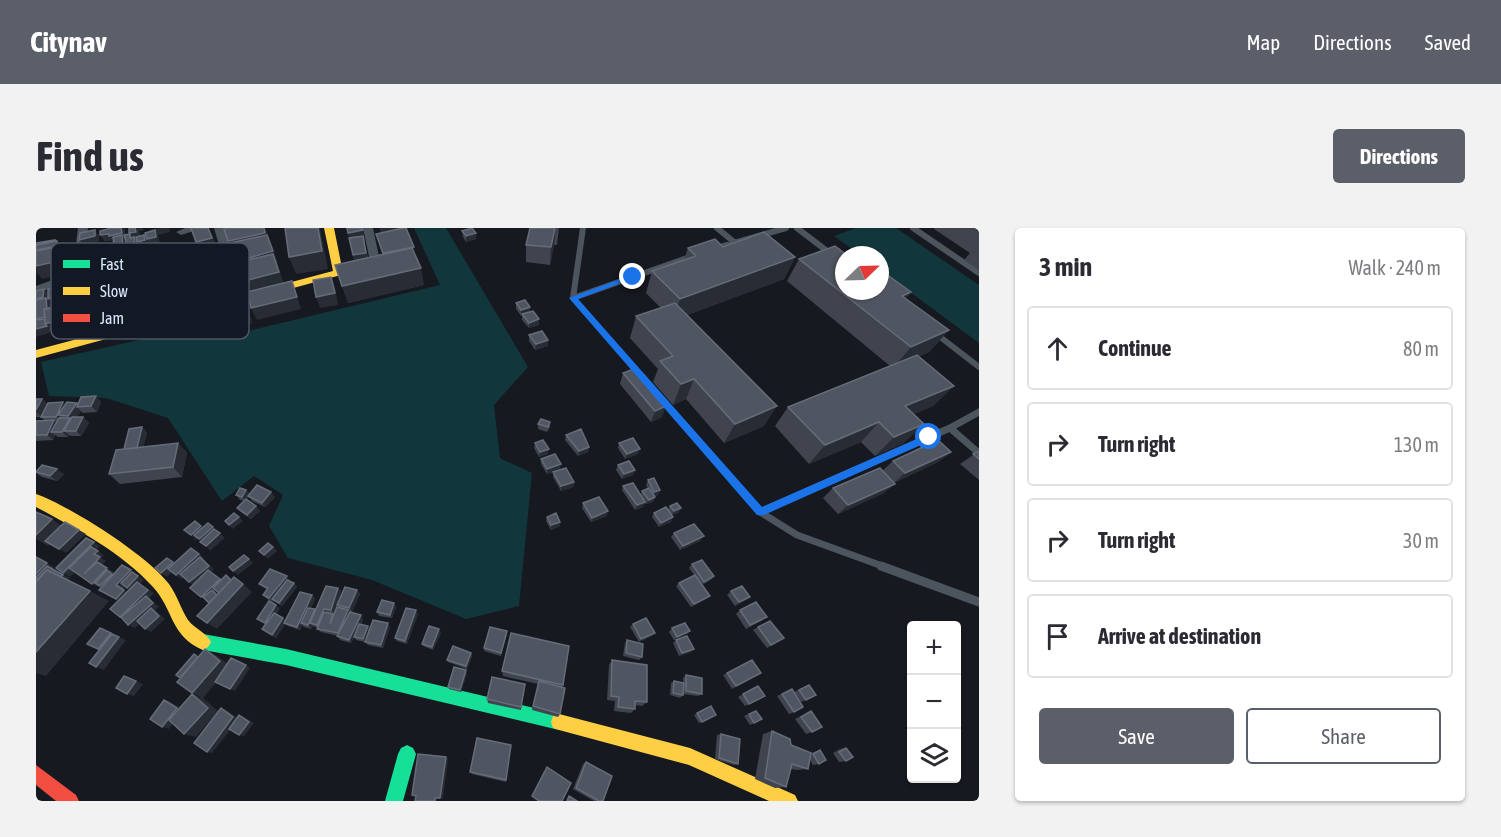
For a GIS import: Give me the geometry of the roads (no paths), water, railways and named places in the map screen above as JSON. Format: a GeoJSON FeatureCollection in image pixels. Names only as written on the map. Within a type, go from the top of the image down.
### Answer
{"type":"FeatureCollection","features":[{"type":"Feature","properties":{"kind":"street"},"geometry":{"type":"LineString","coordinates":[[81,243],[83,228]]}},
{"type":"Feature","properties":{"kind":"street"},"geometry":{"type":"LineString","coordinates":[[181,231],[198,228]]}},
{"type":"Feature","properties":{"kind":"street"},"geometry":{"type":"LineString","coordinates":[[219,228],[224,243]]}},
{"type":"Feature","properties":{"kind":"street"},"geometry":{"type":"LineString","coordinates":[[329,228],[338,273]]}},
{"type":"Feature","properties":{"kind":"street"},"geometry":{"type":"LineString","coordinates":[[249,297],[372,266],[375,261],[368,228]]}},
{"type":"Feature","properties":{"kind":"street"},"geometry":{"type":"LineString","coordinates":[[36,290],[51,284]]}},
{"type":"Feature","properties":{"kind":"street"},"geometry":{"type":"LineString","coordinates":[[36,354],[92,339]]}},
{"type":"Feature","properties":{"kind":"street"},"geometry":{"type":"LineString","coordinates":[[36,500],[98,534],[159,583],[188,634],[202,642],[286,657],[621,737],[690,757],[789,801]]}},
{"type":"Feature","properties":{"kind":"street"},"geometry":{"type":"LineString","coordinates":[[394,801],[407,754]]}},
{"type":"Feature","properties":{"kind":"street"},"geometry":{"type":"LineString","coordinates":[[36,774],[70,801]]}},
{"type":"Feature","properties":{"kind":"lane"},"geometry":{"type":"LineString","coordinates":[[583,228],[573,298],[760,512],[797,535],[979,602]]}},
{"type":"Feature","properties":{"kind":"lane"},"geometry":{"type":"LineString","coordinates":[[717,228],[734,242]]}},
{"type":"Feature","properties":{"kind":"lane"},"geometry":{"type":"LineString","coordinates":[[573,298],[734,242],[786,228]]}},
{"type":"Feature","properties":{"kind":"lane"},"geometry":{"type":"LineString","coordinates":[[797,228],[835,257]]}},
{"type":"Feature","properties":{"kind":"lane"},"geometry":{"type":"LineString","coordinates":[[913,228],[979,273]]}},
{"type":"Feature","properties":{"kind":"lane"},"geometry":{"type":"LineString","coordinates":[[925,325],[979,366]]}},
{"type":"Feature","properties":{"kind":"lane"},"geometry":{"type":"LineString","coordinates":[[760,512],[950,428],[979,412]]}},
{"type":"Feature","properties":{"kind":"lane"},"geometry":{"type":"LineString","coordinates":[[950,428],[979,453]]}},
{"type":"Feature","properties":{"kind":"water"},"geometry":{"type":"Polygon","coordinates":[[[414,228],[446,228],[528,367],[494,405],[500,458],[532,473],[519,606],[466,619],[372,580],[288,558],[269,526],[283,495],[254,476],[222,501],[168,418],[106,398],[49,396],[41,362],[143,339],[249,339],[249,331],[440,285],[414,228]]]}},
{"type":"Feature","properties":{"kind":"water"},"geometry":{"type":"Polygon","coordinates":[[[856,228],[896,228],[979,285],[979,343],[889,277],[889,246],[848,246],[834,236],[856,228]]]}}]}
